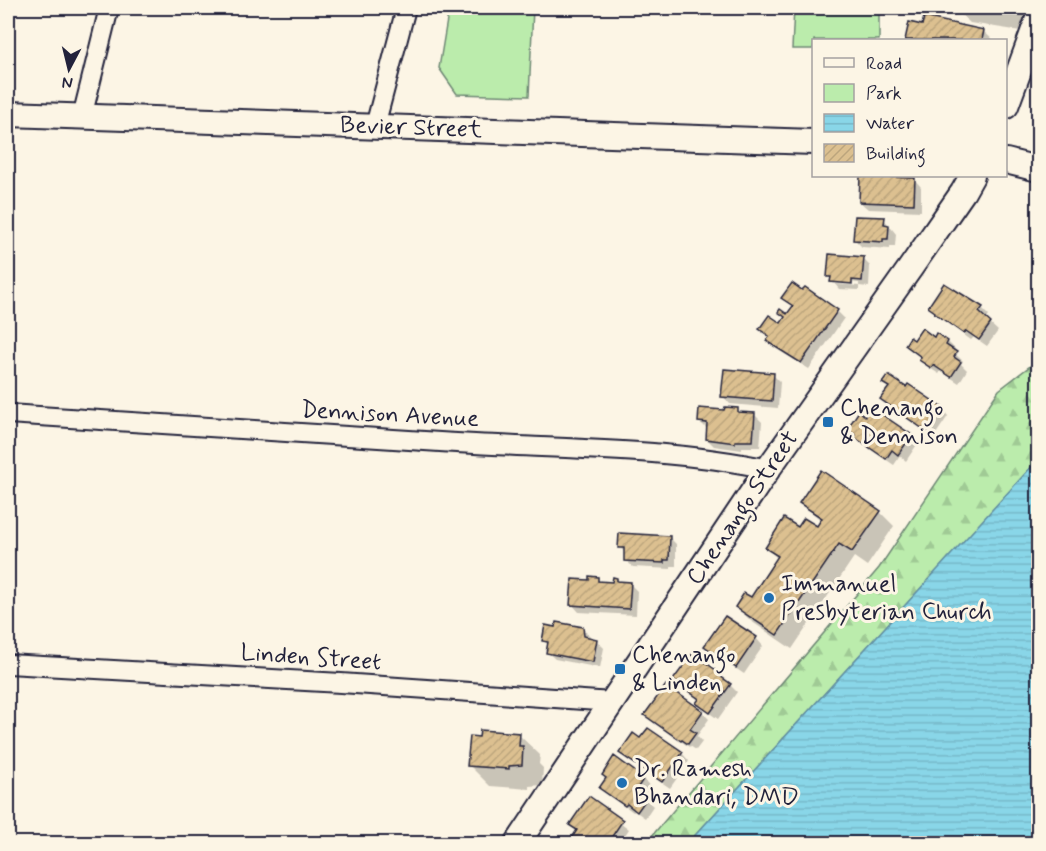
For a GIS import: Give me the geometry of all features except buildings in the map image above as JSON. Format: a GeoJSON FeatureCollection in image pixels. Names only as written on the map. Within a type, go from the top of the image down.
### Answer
{"type":"FeatureCollection","features":[{"type":"Feature","properties":{"kind":"street"},"geometry":{"type":"LineString","coordinates":[[82,117],[109,8]]}},
{"type":"Feature","properties":{"kind":"street"},"geometry":{"type":"LineString","coordinates":[[375,126],[406,8]]}},
{"type":"Feature","properties":{"kind":"street"},"geometry":{"type":"LineString","coordinates":[[1007,101],[1038,19]]}},
{"type":"Feature","properties":{"kind":"street","name":"Bevier Street"},"geometry":{"type":"LineString","coordinates":[[8,114],[812,142]]}},
{"type":"Feature","properties":{"kind":"street"},"geometry":{"type":"LineString","coordinates":[[1007,161],[1038,168]]}},
{"type":"Feature","properties":{"kind":"street","name":"Chenango Street"},"geometry":{"type":"LineString","coordinates":[[518,843],[768,469],[918,257],[971,177]]}},
{"type":"Feature","properties":{"kind":"street","name":"Dennison Avenue"},"geometry":{"type":"LineString","coordinates":[[8,414],[622,452],[728,460],[768,469]]}},
{"type":"Feature","properties":{"kind":"street","name":"Linden Street"},"geometry":{"type":"LineString","coordinates":[[8,664],[341,683],[612,702]]}},
{"type":"Feature","properties":{"kind":"green space"},"geometry":{"type":"Polygon","coordinates":[[[449,8],[533,8],[529,96],[457,94],[439,68],[449,8]]]}},
{"type":"Feature","properties":{"kind":"green space"},"geometry":{"type":"Polygon","coordinates":[[[794,8],[879,8],[879,39],[812,39],[812,49],[792,49],[794,8]]]}},
{"type":"Feature","properties":{"kind":"green space"},"geometry":{"type":"Polygon","coordinates":[[[1038,360],[1038,460],[688,843],[645,844],[879,568],[999,390],[1038,360]]]}},
{"type":"Feature","properties":{"kind":"water"},"geometry":{"type":"Polygon","coordinates":[[[1038,460],[1038,843],[688,843],[1023,476],[1038,460]]]}},
{"type":"Feature","properties":{"kind":"place","name":"Chenango & Dennison"},"geometry":{"type":"Point","coordinates":[828,422]}},
{"type":"Feature","properties":{"kind":"place","name":"Immanuel Presbyterian Church"},"geometry":{"type":"Point","coordinates":[769,598]}},
{"type":"Feature","properties":{"kind":"place","name":"Chenango & Linden"},"geometry":{"type":"Point","coordinates":[620,669]}},
{"type":"Feature","properties":{"kind":"place","name":"Dr. Ramesh Bhandari, DMD"},"geometry":{"type":"Point","coordinates":[622,783]}}]}
